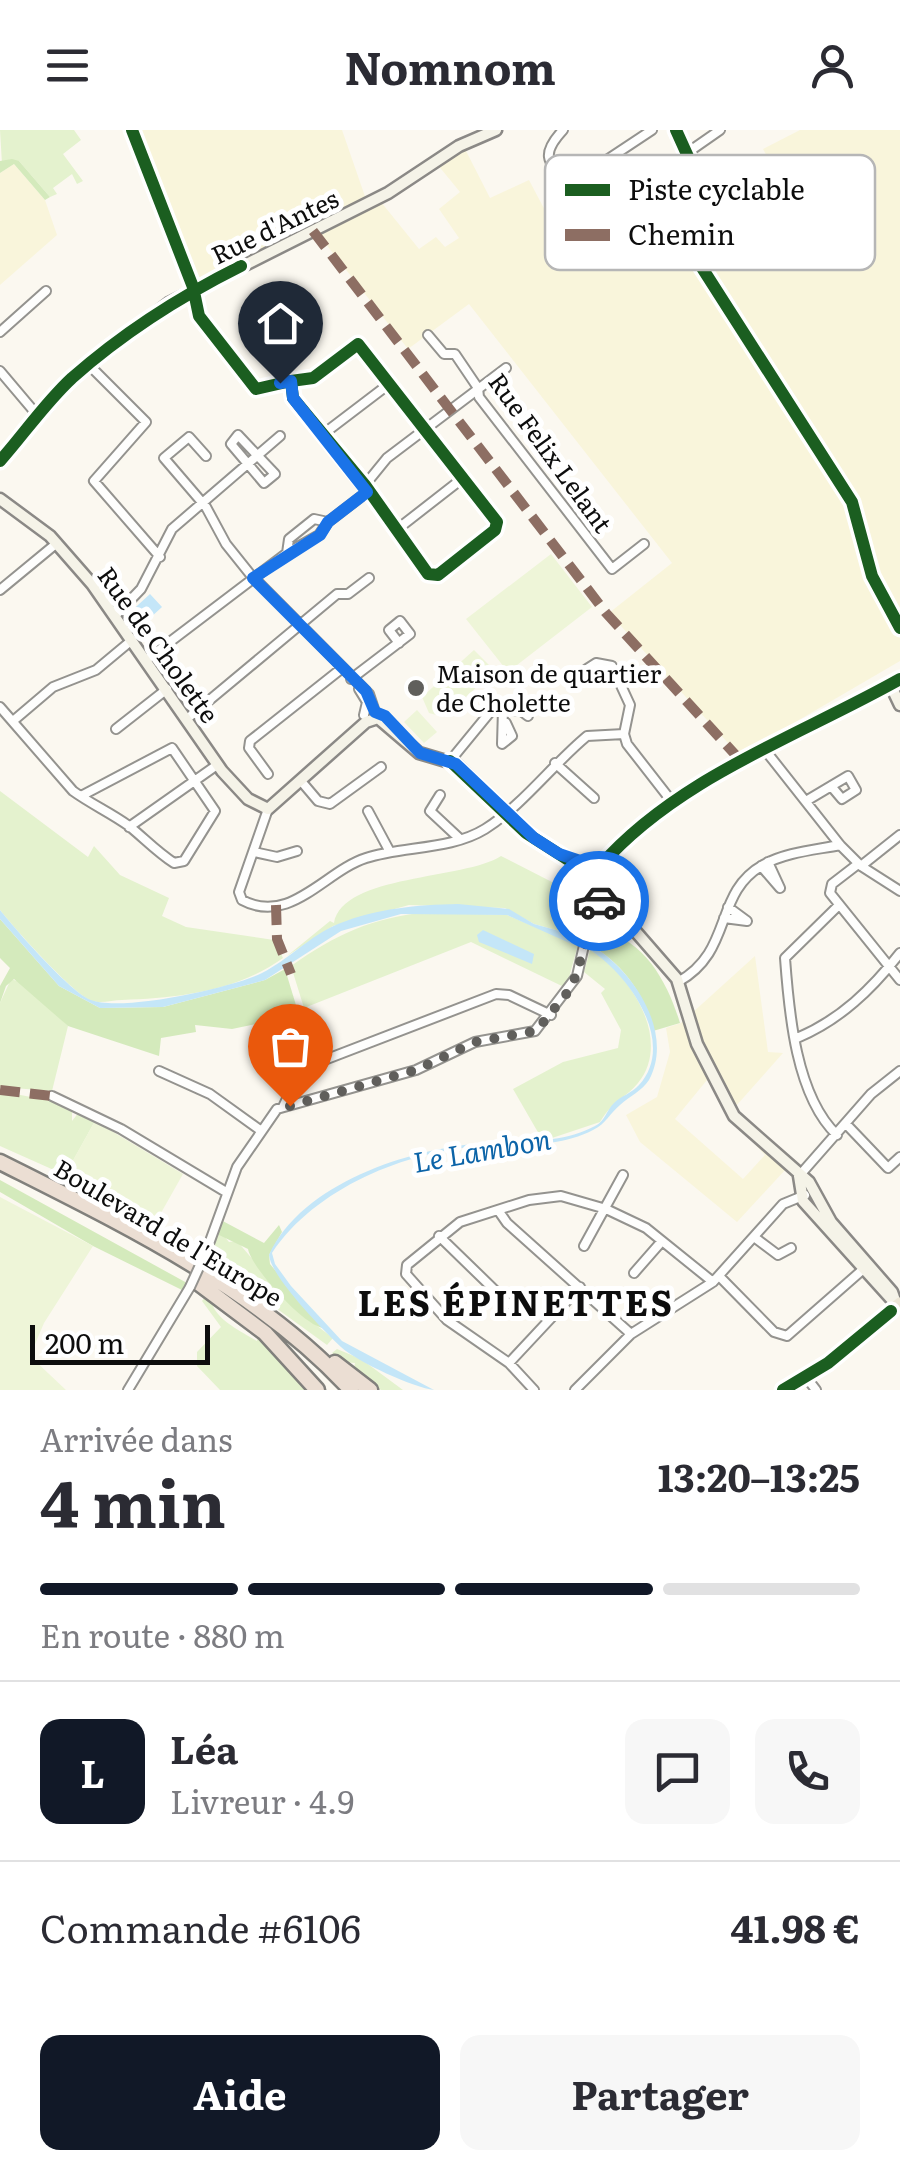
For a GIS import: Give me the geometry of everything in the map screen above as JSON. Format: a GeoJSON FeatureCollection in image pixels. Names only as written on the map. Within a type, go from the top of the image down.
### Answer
{"type":"FeatureCollection","features":[{"type":"Feature","properties":{"kind":"highway","name":"Boulevard de l'Europe"},"geometry":{"type":"LineString","coordinates":[[0,1162],[292,1334],[351,1390]]}},
{"type":"Feature","properties":{"kind":"highway","name":"Boulevard de l'Europe"},"geometry":{"type":"LineString","coordinates":[[0,1171],[178,1264],[276,1332],[341,1390]]}},
{"type":"Feature","properties":{"kind":"highway"},"geometry":{"type":"LineString","coordinates":[[178,1264],[265,1333],[317,1390]]}},
{"type":"Feature","properties":{"kind":"highway"},"geometry":{"type":"LineString","coordinates":[[178,1264],[281,1320],[370,1390]]}},
{"type":"Feature","properties":{"kind":"main road"},"geometry":{"type":"LineString","coordinates":[[783,1390],[896,1308]]}},
{"type":"Feature","properties":{"kind":"street"},"geometry":{"type":"LineString","coordinates":[[132,130],[204,324],[256,390],[262,392],[291,381],[313,378],[358,344],[498,526],[432,576],[293,398],[291,381]]}},
{"type":"Feature","properties":{"kind":"street","name":"Rue d'Antes"},"geometry":{"type":"LineString","coordinates":[[0,461],[88,364],[140,323],[193,290],[388,193],[459,146],[496,130]]}},
{"type":"Feature","properties":{"kind":"street"},"geometry":{"type":"LineString","coordinates":[[614,155],[652,130]]}},
{"type":"Feature","properties":{"kind":"street"},"geometry":{"type":"LineString","coordinates":[[676,130],[686,153],[720,130]]}},
{"type":"Feature","properties":{"kind":"street"},"geometry":{"type":"LineString","coordinates":[[550,155],[559,132]]}},
{"type":"Feature","properties":{"kind":"street"},"geometry":{"type":"LineString","coordinates":[[0,332],[46,290]]}},
{"type":"Feature","properties":{"kind":"street","name":"Rue Felix Lelant"},"geometry":{"type":"LineString","coordinates":[[428,335],[444,354],[455,354],[478,388],[479,398],[612,569],[644,544]]}},
{"type":"Feature","properties":{"kind":"street"},"geometry":{"type":"LineString","coordinates":[[88,364],[146,422],[94,481],[160,558]]}},
{"type":"Feature","properties":{"kind":"street"},"geometry":{"type":"LineString","coordinates":[[146,660],[286,553],[320,535],[328,522],[366,488],[387,458],[506,368]]}},
{"type":"Feature","properties":{"kind":"street"},"geometry":{"type":"LineString","coordinates":[[0,371],[38,416]]}},
{"type":"Feature","properties":{"kind":"street"},"geometry":{"type":"LineString","coordinates":[[322,435],[389,384]]}},
{"type":"Feature","properties":{"kind":"street"},"geometry":{"type":"LineString","coordinates":[[206,456],[189,436],[164,458],[202,503],[226,544],[253,578],[372,698],[371,713],[351,735],[277,800]]}},
{"type":"Feature","properties":{"kind":"street"},"geometry":{"type":"LineString","coordinates":[[242,436],[260,456],[275,474],[264,483],[231,444],[233,439],[242,436]]}},
{"type":"Feature","properties":{"kind":"street"},"geometry":{"type":"LineString","coordinates":[[115,616],[135,597],[160,558],[172,529],[280,436]]}},
{"type":"Feature","properties":{"kind":"street"},"geometry":{"type":"LineString","coordinates":[[395,531],[463,478]]}},
{"type":"Feature","properties":{"kind":"street","name":"Rue de Cholette"},"geometry":{"type":"LineString","coordinates":[[0,499],[57,543],[115,616],[188,718],[217,766],[248,798],[268,809]]}},
{"type":"Feature","properties":{"kind":"street"},"geometry":{"type":"LineString","coordinates":[[286,553],[288,539],[314,519],[328,522]]}},
{"type":"Feature","properties":{"kind":"street"},"geometry":{"type":"LineString","coordinates":[[0,590],[57,543]]}},
{"type":"Feature","properties":{"kind":"street"},"geometry":{"type":"LineString","coordinates":[[188,718],[336,594],[348,594],[370,578]]}},
{"type":"Feature","properties":{"kind":"street"},"geometry":{"type":"LineString","coordinates":[[12,721],[52,687],[96,670],[132,640]]}},
{"type":"Feature","properties":{"kind":"street"},"geometry":{"type":"LineString","coordinates":[[354,682],[398,643]]}},
{"type":"Feature","properties":{"kind":"street"},"geometry":{"type":"LineString","coordinates":[[568,682],[596,663],[612,666],[630,705],[624,734],[673,804]]}},
{"type":"Feature","properties":{"kind":"street"},"geometry":{"type":"LineString","coordinates":[[268,774],[249,748],[250,740],[341,669]]}},
{"type":"Feature","properties":{"kind":"street"},"geometry":{"type":"LineString","coordinates":[[128,1390],[190,1287],[226,1192],[261,1129],[289,1106],[416,1070],[475,1042],[536,1031],[552,1015],[577,976],[603,878],[619,849],[673,804],[895,682],[900,704]]}},
{"type":"Feature","properties":{"kind":"street"},"geometry":{"type":"LineString","coordinates":[[116,729],[167,689]]}},
{"type":"Feature","properties":{"kind":"street"},"geometry":{"type":"LineString","coordinates":[[0,707],[81,796],[129,827],[154,850],[182,863],[215,810],[176,750],[167,748],[81,796]]}},
{"type":"Feature","properties":{"kind":"street"},"geometry":{"type":"LineString","coordinates":[[503,709],[506,724]]}},
{"type":"Feature","properties":{"kind":"street"},"geometry":{"type":"LineString","coordinates":[[450,761],[490,711],[523,710],[528,716]]}},
{"type":"Feature","properties":{"kind":"street"},"geometry":{"type":"LineString","coordinates":[[371,713],[424,756],[450,761],[505,814],[559,854],[603,878],[622,910],[678,982],[690,1027],[734,1116],[814,1191],[832,1222],[896,1308]]}},
{"type":"Feature","properties":{"kind":"street"},"geometry":{"type":"LineString","coordinates":[[371,713],[268,809],[240,896],[261,906],[298,899],[346,866],[390,852],[460,839],[505,814],[555,762],[590,734],[624,734]]}},
{"type":"Feature","properties":{"kind":"street"},"geometry":{"type":"LineString","coordinates":[[766,750],[840,846],[860,865],[900,891]]}},
{"type":"Feature","properties":{"kind":"street"},"geometry":{"type":"LineString","coordinates":[[555,762],[594,798]]}},
{"type":"Feature","properties":{"kind":"street"},"geometry":{"type":"LineString","coordinates":[[129,827],[217,766]]}},
{"type":"Feature","properties":{"kind":"street"},"geometry":{"type":"LineString","coordinates":[[300,781],[318,802],[330,804],[381,766]]}},
{"type":"Feature","properties":{"kind":"street"},"geometry":{"type":"LineString","coordinates":[[806,801],[831,786]]}},
{"type":"Feature","properties":{"kind":"street"},"geometry":{"type":"LineString","coordinates":[[440,795],[430,810],[460,839]]}},
{"type":"Feature","properties":{"kind":"street"},"geometry":{"type":"LineString","coordinates":[[368,812],[390,852]]}},
{"type":"Feature","properties":{"kind":"street"},"geometry":{"type":"LineString","coordinates":[[900,835],[831,886],[830,893],[900,980]]}},
{"type":"Feature","properties":{"kind":"street"},"geometry":{"type":"LineString","coordinates":[[678,982],[709,958],[728,907],[742,884],[765,864],[840,846]]}},
{"type":"Feature","properties":{"kind":"street"},"geometry":{"type":"LineString","coordinates":[[254,852],[277,856],[297,851]]}},
{"type":"Feature","properties":{"kind":"street"},"geometry":{"type":"LineString","coordinates":[[837,1136],[820,1120],[797,1038],[786,956],[838,906]]}},
{"type":"Feature","properties":{"kind":"street"},"geometry":{"type":"LineString","coordinates":[[724,918],[747,922],[728,907]]}},
{"type":"Feature","properties":{"kind":"street"},"geometry":{"type":"LineString","coordinates":[[797,1038],[839,1016],[890,969],[900,953]]}},
{"type":"Feature","properties":{"kind":"street"},"geometry":{"type":"LineString","coordinates":[[289,1106],[300,1071],[496,994],[509,995],[552,1015]]}},
{"type":"Feature","properties":{"kind":"street"},"geometry":{"type":"LineString","coordinates":[[865,1268],[801,1196],[799,1176],[870,1094],[900,1070]]}},
{"type":"Feature","properties":{"kind":"street"},"geometry":{"type":"LineString","coordinates":[[160,1072],[214,1097],[261,1129]]}},
{"type":"Feature","properties":{"kind":"street"},"geometry":{"type":"LineString","coordinates":[[52,1096],[121,1129],[226,1192]]}},
{"type":"Feature","properties":{"kind":"street"},"geometry":{"type":"LineString","coordinates":[[846,1124],[888,1168],[900,1157]]}},
{"type":"Feature","properties":{"kind":"street"},"geometry":{"type":"LineString","coordinates":[[584,1246],[623,1175]]}},
{"type":"Feature","properties":{"kind":"street"},"geometry":{"type":"LineString","coordinates":[[575,1390],[632,1334],[716,1279],[783,1204],[814,1191]]}},
{"type":"Feature","properties":{"kind":"street"},"geometry":{"type":"LineString","coordinates":[[534,1390],[510,1362],[447,1320],[405,1269],[439,1236],[473,1217],[561,1196],[606,1209],[662,1241],[716,1279],[774,1332],[787,1336],[865,1268]]}},
{"type":"Feature","properties":{"kind":"street"},"geometry":{"type":"LineString","coordinates":[[498,1210],[507,1224],[632,1334]]}},
{"type":"Feature","properties":{"kind":"street"},"geometry":{"type":"LineString","coordinates":[[439,1236],[510,1304]]}},
{"type":"Feature","properties":{"kind":"street"},"geometry":{"type":"LineString","coordinates":[[754,1237],[778,1255],[790,1248]]}},
{"type":"Feature","properties":{"kind":"street"},"geometry":{"type":"LineString","coordinates":[[634,1273],[662,1241]]}},
{"type":"Feature","properties":{"kind":"street"},"geometry":{"type":"LineString","coordinates":[[510,1362],[580,1287]]}},
{"type":"Feature","properties":{"kind":"street"},"geometry":{"type":"LineString","coordinates":[[806,1377],[816,1390]]}},
{"type":"Feature","properties":{"kind":"shaded area"},"geometry":{"type":"Polygon","coordinates":[[[137,130],[342,130],[369,208],[381,202],[419,249],[436,237],[445,247],[459,238],[439,209],[460,192],[437,164],[465,149],[490,198],[529,180],[545,210],[545,270],[875,270],[875,155],[766,155],[763,149],[800,130],[900,130],[900,661],[739,755],[609,613],[672,563],[469,304],[408,349],[311,225],[195,282],[137,130]]]}},
{"type":"Feature","properties":{"kind":"shaded area"},"geometry":{"type":"Polygon","coordinates":[[[14,164],[45,200],[57,235],[0,285],[0,173],[14,164]]]}},
{"type":"Feature","properties":{"kind":"shaded area"},"geometry":{"type":"Polygon","coordinates":[[[755,956],[768,1052],[783,1053],[736,1106],[719,1073],[707,1080],[675,1119],[743,1179],[765,1155],[742,1130],[786,1169],[737,1222],[640,1142],[626,1115],[657,1097],[670,1052],[666,1028],[681,1023],[755,956]]]}},
{"type":"Feature","properties":{"kind":"green space"},"geometry":{"type":"Polygon","coordinates":[[[0,130],[74,130],[81,140],[63,154],[83,181],[77,184],[72,174],[53,188],[57,194],[50,197],[19,161],[2,164],[0,130]]]}},
{"type":"Feature","properties":{"kind":"green space"},"geometry":{"type":"Polygon","coordinates":[[[0,161],[19,161],[50,197],[45,200],[14,164],[0,173],[0,161]]]}},
{"type":"Feature","properties":{"kind":"green space"},"geometry":{"type":"Polygon","coordinates":[[[551,554],[592,607],[508,672],[466,619],[551,554]]]}},
{"type":"Feature","properties":{"kind":"green space"},"geometry":{"type":"Polygon","coordinates":[[[474,650],[490,666],[491,674],[444,717],[429,713],[422,697],[474,650]]]}},
{"type":"Feature","properties":{"kind":"green space"},"geometry":{"type":"Polygon","coordinates":[[[417,710],[437,732],[424,743],[404,722],[417,710]]]}},
{"type":"Feature","properties":{"kind":"green space"},"geometry":{"type":"Polygon","coordinates":[[[0,791],[88,857],[94,846],[120,875],[169,898],[162,916],[186,927],[274,940],[283,958],[246,979],[205,991],[103,1002],[83,996],[44,960],[0,910],[0,791]]]}},
{"type":"Feature","properties":{"kind":"green space"},"geometry":{"type":"Polygon","coordinates":[[[501,856],[589,901],[581,937],[534,924],[505,908],[409,905],[333,926],[287,956],[330,921],[334,923],[342,907],[359,895],[407,880],[484,864],[501,856]]]}},
{"type":"Feature","properties":{"kind":"green space"},"geometry":{"type":"Polygon","coordinates":[[[427,912],[507,915],[578,945],[566,988],[471,942],[304,1008],[291,966],[355,929],[427,912]]]}},
{"type":"Feature","properties":{"kind":"green space"},"geometry":{"type":"Polygon","coordinates":[[[0,919],[59,986],[100,1008],[163,1007],[265,980],[285,969],[299,1015],[232,1029],[195,1025],[196,1032],[161,1038],[159,1056],[68,1026],[14,979],[6,986],[0,1003],[0,986],[10,968],[0,958],[0,919]]]}},
{"type":"Feature","properties":{"kind":"green space"},"geometry":{"type":"Polygon","coordinates":[[[602,932],[617,936],[643,954],[662,980],[680,1023],[653,1031],[645,1005],[631,982],[614,962],[592,946],[592,940],[602,932]]]}},
{"type":"Feature","properties":{"kind":"green space"},"geometry":{"type":"Polygon","coordinates":[[[590,950],[619,974],[642,1009],[651,1047],[648,1066],[638,1083],[600,1122],[543,1141],[513,1089],[563,1062],[618,1048],[621,1030],[601,993],[605,989],[584,972],[590,950]]]}},
{"type":"Feature","properties":{"kind":"green space"},"geometry":{"type":"Polygon","coordinates":[[[11,979],[25,984],[68,1026],[52,1091],[0,1087],[0,1003],[11,979]]]}},
{"type":"Feature","properties":{"kind":"green space"},"geometry":{"type":"Polygon","coordinates":[[[0,1091],[72,1105],[72,1121],[79,1112],[95,1121],[69,1168],[65,1164],[56,1171],[0,1146],[0,1091]]]}},
{"type":"Feature","properties":{"kind":"green space"},"geometry":{"type":"Polygon","coordinates":[[[95,1121],[183,1174],[157,1220],[67,1171],[95,1121]]]}},
{"type":"Feature","properties":{"kind":"green space"},"geometry":{"type":"Polygon","coordinates":[[[0,1180],[187,1283],[182,1290],[93,1246],[0,1192],[0,1180]]]}},
{"type":"Feature","properties":{"kind":"green space"},"geometry":{"type":"Polygon","coordinates":[[[0,1197],[93,1246],[44,1323],[30,1356],[66,1390],[0,1390],[0,1197]]]}},
{"type":"Feature","properties":{"kind":"green space"},"geometry":{"type":"Polygon","coordinates":[[[219,1219],[264,1243],[279,1225],[282,1232],[269,1255],[270,1264],[323,1328],[303,1317],[279,1294],[258,1269],[248,1249],[215,1233],[219,1219]]]}},
{"type":"Feature","properties":{"kind":"green space"},"geometry":{"type":"Polygon","coordinates":[[[220,1231],[229,1242],[237,1241],[295,1309],[333,1338],[327,1345],[258,1295],[205,1269],[215,1233],[220,1231]]]}},
{"type":"Feature","properties":{"kind":"green space"},"geometry":{"type":"Polygon","coordinates":[[[207,1294],[220,1308],[213,1306],[220,1317],[257,1341],[258,1331],[313,1390],[220,1390],[197,1366],[197,1352],[221,1327],[202,1301],[207,1294]]]}},
{"type":"Feature","properties":{"kind":"green space"},"geometry":{"type":"Polygon","coordinates":[[[337,1349],[361,1359],[403,1390],[381,1390],[354,1368],[355,1363],[344,1362],[332,1353],[337,1349]]]}},
{"type":"Feature","properties":{"kind":"water"},"geometry":{"type":"Polygon","coordinates":[[[150,594],[162,607],[138,629],[126,616],[150,594]]]}},
{"type":"Feature","properties":{"kind":"water"},"geometry":{"type":"Polygon","coordinates":[[[458,904],[509,909],[534,924],[581,937],[574,945],[507,915],[401,914],[341,931],[265,980],[163,1007],[100,1008],[59,986],[0,919],[0,910],[44,960],[82,995],[106,1003],[126,1003],[176,997],[247,979],[272,968],[328,929],[368,914],[458,904]]]}},
{"type":"Feature","properties":{"kind":"water"},"geometry":{"type":"Polygon","coordinates":[[[483,930],[534,954],[532,964],[479,942],[477,935],[483,930]]]}},
{"type":"Feature","properties":{"kind":"water"},"geometry":{"type":"Polygon","coordinates":[[[592,946],[607,956],[634,986],[653,1023],[656,1061],[643,1087],[601,1125],[580,1136],[538,1144],[453,1149],[365,1177],[312,1210],[272,1253],[291,1286],[342,1341],[434,1390],[360,1360],[341,1347],[299,1303],[269,1255],[306,1208],[360,1174],[453,1147],[554,1139],[582,1132],[595,1126],[614,1103],[639,1085],[650,1068],[650,1029],[632,991],[590,950],[592,946]]]}},
{"type":"Feature","properties":{"kind":"marked path"},"geometry":{"type":"LineString","coordinates":[[313,231],[606,613],[741,761]]}},
{"type":"Feature","properties":{"kind":"marked path"},"geometry":{"type":"LineString","coordinates":[[276,905],[277,939],[291,974]]}},
{"type":"Feature","properties":{"kind":"marked path"},"geometry":{"type":"LineString","coordinates":[[300,1071],[302,1013]]}},
{"type":"Feature","properties":{"kind":"marked path"},"geometry":{"type":"LineString","coordinates":[[0,1090],[52,1096]]}},
{"type":"Feature","properties":{"kind":"cycle path"},"geometry":{"type":"LineString","coordinates":[[132,130],[193,287],[199,316],[256,389],[291,381],[293,398],[365,485],[428,574],[438,575],[495,530],[497,522],[358,344],[313,378],[291,381]]}},
{"type":"Feature","properties":{"kind":"cycle path"},"geometry":{"type":"LineString","coordinates":[[676,130],[687,155]]}},
{"type":"Feature","properties":{"kind":"cycle path"},"geometry":{"type":"LineString","coordinates":[[0,461],[53,398],[92,361],[153,316],[241,266]]}},
{"type":"Feature","properties":{"kind":"cycle path"},"geometry":{"type":"LineString","coordinates":[[703,270],[852,502],[872,576],[900,628]]}},
{"type":"Feature","properties":{"kind":"cycle path"},"geometry":{"type":"LineString","coordinates":[[600,866],[631,835],[703,783],[900,679]]}},
{"type":"Feature","properties":{"kind":"cycle path"},"geometry":{"type":"LineString","coordinates":[[450,761],[526,833],[595,877]]}},
{"type":"Feature","properties":{"kind":"cycle path"},"geometry":{"type":"LineString","coordinates":[[783,1390],[828,1363],[891,1311]]}},
{"type":"Feature","properties":{"kind":"way so far"},"geometry":{"type":"LineString","coordinates":[[290,1106],[416,1070],[475,1042],[536,1031],[572,987],[599,901]]}},
{"type":"Feature","properties":{"kind":"place","name":"Maison de quartier de Cholette"},"geometry":{"type":"Point","coordinates":[416,688]}},
{"type":"Feature","properties":{"kind":"district","name":"LES ÉPINETTES"},"geometry":{"type":"Point","coordinates":[516,1304]}},
{"type":"Feature","properties":{"kind":"route"},"geometry":{"type":"LineString","coordinates":[[280,383],[291,381],[293,398],[367,492],[328,522],[320,535],[300,549],[286,553],[253,578],[366,691],[375,712],[385,716],[416,750],[424,756],[456,764],[520,828],[541,843],[559,854],[598,867],[595,877],[605,888],[599,901]]}},
{"type":"Feature","properties":{"kind":"water label","name":"Le Lambon"},"geometry":{"type":"Point","coordinates":[482,1151]}}]}
